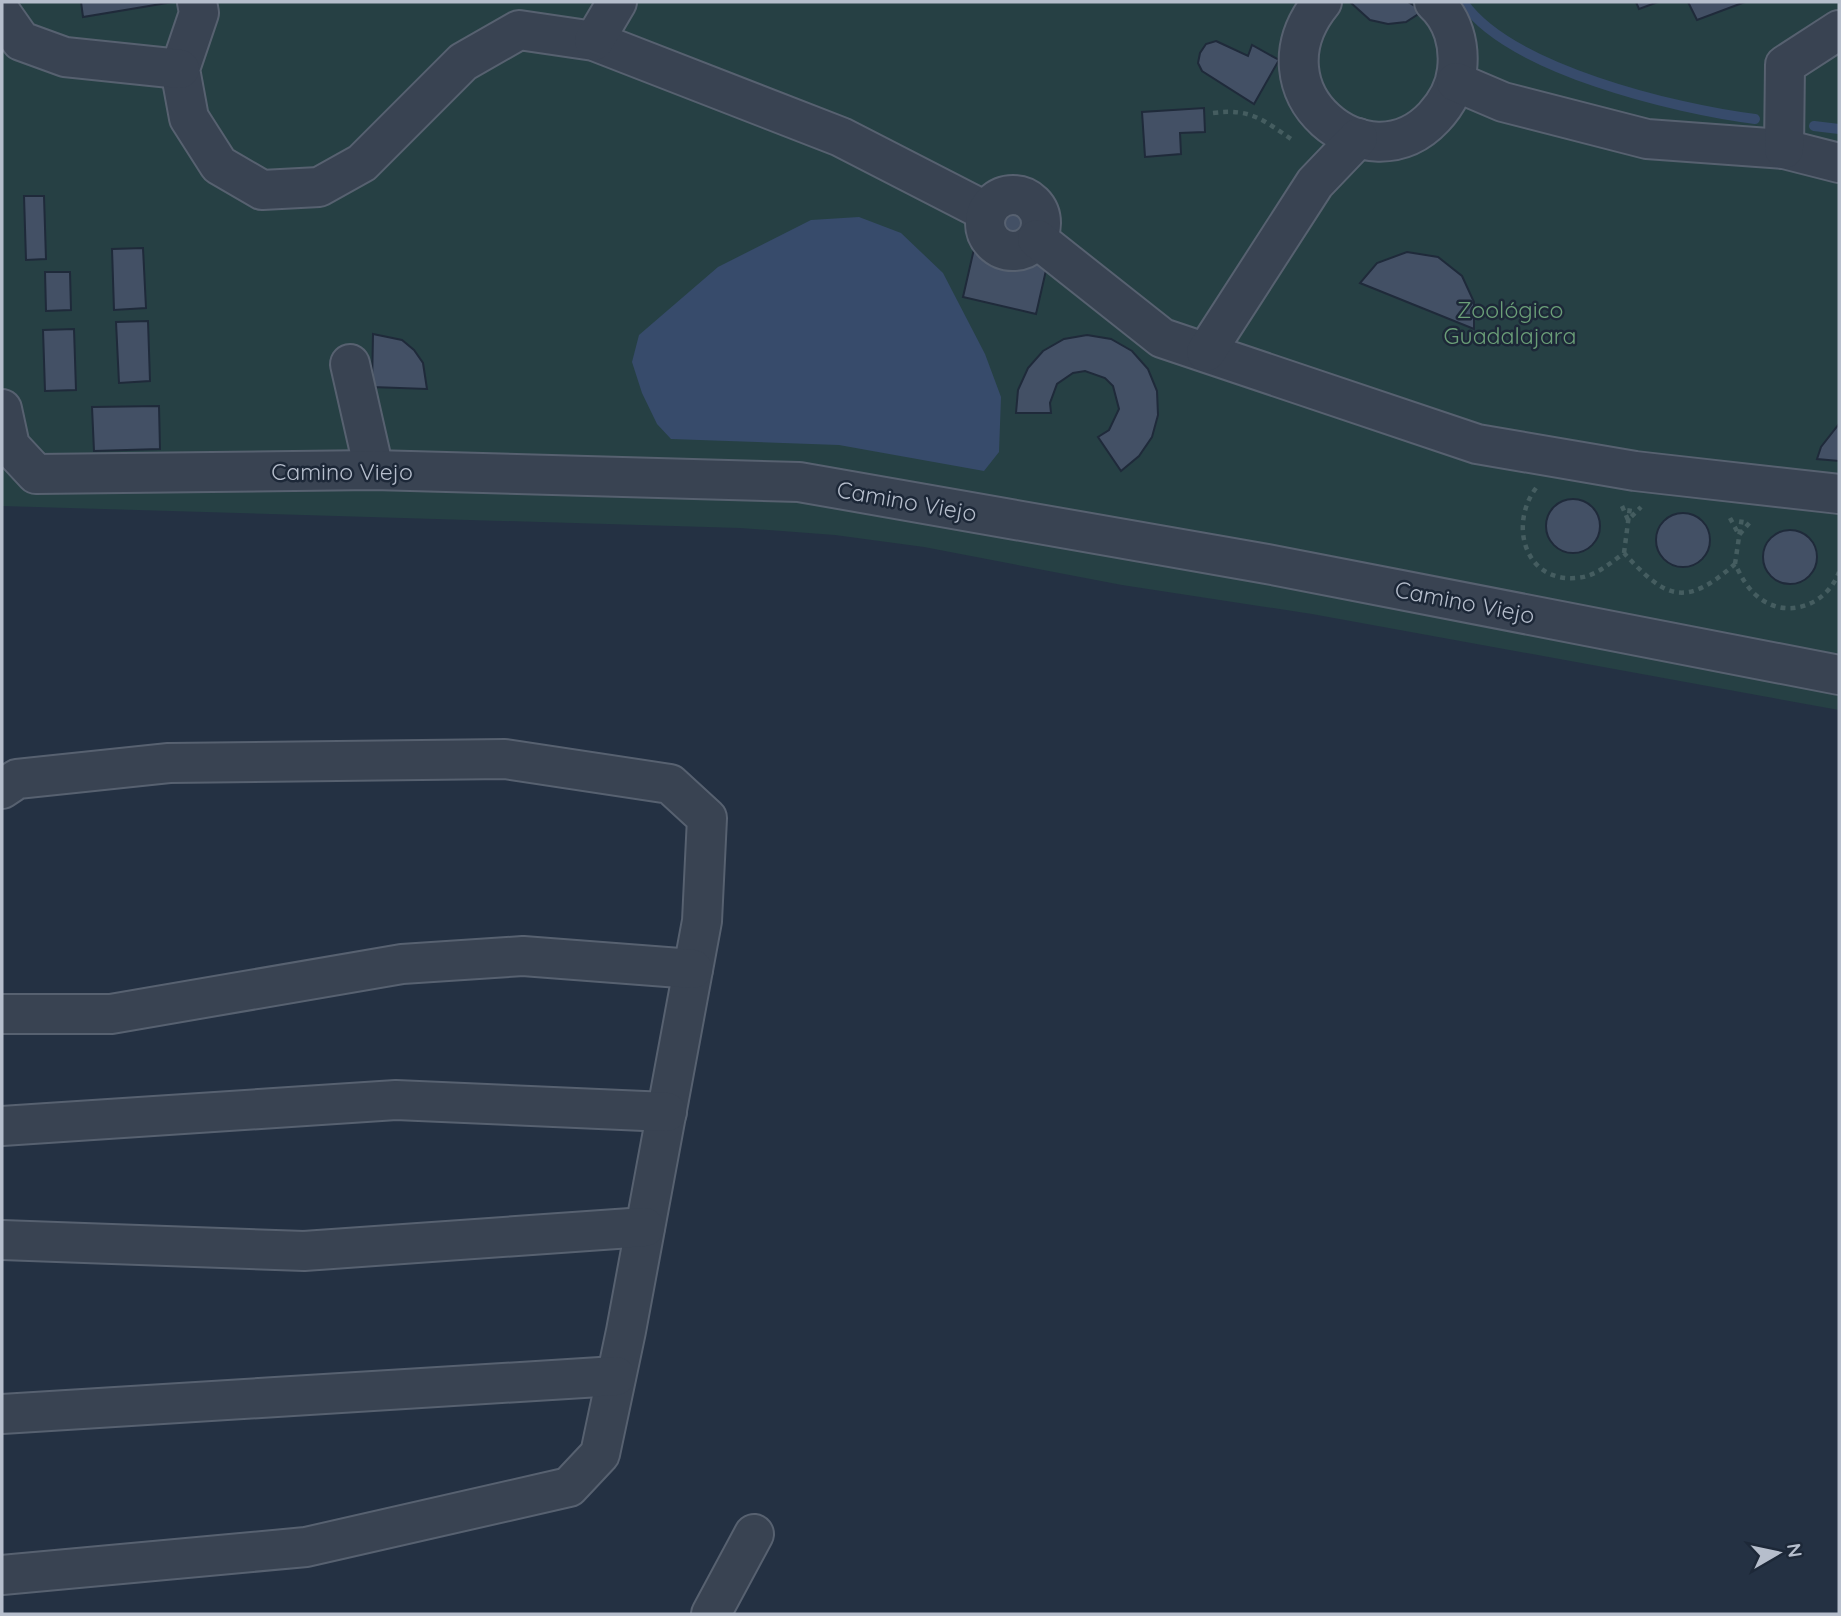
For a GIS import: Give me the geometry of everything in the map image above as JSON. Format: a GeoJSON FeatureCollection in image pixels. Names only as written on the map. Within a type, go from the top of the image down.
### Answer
{"type":"FeatureCollection","features":[{"type":"Feature","properties":{"kind":"street"},"geometry":{"type":"LineString","coordinates":[[197,2],[199,13],[180,69],[189,118],[219,165],[262,190],[319,187],[362,163],[463,62],[519,30],[594,41],[841,137],[987,212],[992,204],[1008,195],[1026,198],[1034,203],[1042,220],[1037,239],[1162,338],[1477,444],[1635,471],[1839,494]]}},
{"type":"Feature","properties":{"kind":"street"},"geometry":{"type":"LineString","coordinates":[[594,41],[617,2]]}},
{"type":"Feature","properties":{"kind":"street"},"geometry":{"type":"LineString","coordinates":[[1303,90],[1325,120],[1335,128],[1358,138],[1382,141],[1406,135],[1428,124],[1446,105],[1456,82],[1459,56],[1454,31],[1434,2]]}},
{"type":"Feature","properties":{"kind":"street"},"geometry":{"type":"LineString","coordinates":[[1308,7],[1299,41],[1297,66],[1303,90],[1315,183]]}},
{"type":"Feature","properties":{"kind":"street"},"geometry":{"type":"LineString","coordinates":[[2,15],[21,41],[65,57],[180,69]]}},
{"type":"Feature","properties":{"kind":"street"},"geometry":{"type":"LineString","coordinates":[[1784,149],[1786,65],[1839,30]]}},
{"type":"Feature","properties":{"kind":"street"},"geometry":{"type":"LineString","coordinates":[[1456,82],[1503,102],[1647,139],[1784,149],[1839,163]]}},
{"type":"Feature","properties":{"kind":"street"},"geometry":{"type":"LineString","coordinates":[[1206,352],[1315,183],[1358,138]]}},
{"type":"Feature","properties":{"kind":"street"},"geometry":{"type":"LineString","coordinates":[[350,364],[374,470]]}},
{"type":"Feature","properties":{"kind":"street","name":"Camino Viejo"},"geometry":{"type":"LineString","coordinates":[[2,409],[10,446],[36,474],[374,470],[799,482],[1267,564],[1839,675]]}},
{"type":"Feature","properties":{"kind":"street"},"geometry":{"type":"LineString","coordinates":[[2,789],[17,779],[169,763],[505,760],[670,784],[707,818],[702,921],[600,1454],[569,1487],[306,1547],[2,1575]]}},
{"type":"Feature","properties":{"kind":"street"},"geometry":{"type":"LineString","coordinates":[[2,1014],[111,1014],[402,964],[523,956],[693,969]]}},
{"type":"Feature","properties":{"kind":"street"},"geometry":{"type":"LineString","coordinates":[[2,1126],[396,1100],[667,1112]]}},
{"type":"Feature","properties":{"kind":"street"},"geometry":{"type":"LineString","coordinates":[[2,1240],[304,1251],[645,1227]]}},
{"type":"Feature","properties":{"kind":"street"},"geometry":{"type":"LineString","coordinates":[[2,1414],[616,1376]]}},
{"type":"Feature","properties":{"kind":"street"},"geometry":{"type":"LineString","coordinates":[[711,1614],[754,1535]]}},
{"type":"Feature","properties":{"kind":"path"},"geometry":{"type":"LineString","coordinates":[[1213,113],[1233,111],[1255,114],[1294,142],[1310,139]]}},
{"type":"Feature","properties":{"kind":"path"},"geometry":{"type":"LineString","coordinates":[[1542,484],[1525,504],[1520,521],[1522,539],[1529,555],[1541,568],[1557,576],[1575,578],[1592,575],[1624,553],[1631,503]]}},
{"type":"Feature","properties":{"kind":"path"},"geometry":{"type":"LineString","coordinates":[[1615,496],[1628,520]]}},
{"type":"Feature","properties":{"kind":"path"},"geometry":{"type":"LineString","coordinates":[[1742,514],[1735,564],[1747,586],[1759,598],[1775,606],[1793,609],[1810,605],[1825,596],[1839,572]]}},
{"type":"Feature","properties":{"kind":"path"},"geometry":{"type":"LineString","coordinates":[[1624,553],[1651,583],[1667,591],[1685,593],[1703,589],[1735,564]]}},
{"type":"Feature","properties":{"kind":"green space","name":"Zoológico Guadalajara"},"geometry":{"type":"Polygon","coordinates":[[[2,2],[1839,2],[1839,710],[1312,614],[1122,585],[924,547],[835,535],[740,528],[2,506],[2,2]]]}},
{"type":"Feature","properties":{"kind":"water"},"geometry":{"type":"Polygon","coordinates":[[[859,217],[901,233],[943,273],[985,354],[1001,397],[999,452],[984,471],[839,445],[671,439],[657,424],[642,393],[632,362],[639,335],[718,267],[811,220],[859,217]]]}},
{"type":"Feature","properties":{"kind":"building"},"geometry":{"type":"Polygon","coordinates":[[[81,2],[173,2],[83,17],[81,2]]]}},
{"type":"Feature","properties":{"kind":"building"},"geometry":{"type":"Polygon","coordinates":[[[1350,2],[1408,2],[1423,11],[1406,22],[1388,24],[1370,20],[1350,2]]]}},
{"type":"Feature","properties":{"kind":"building"},"geometry":{"type":"Polygon","coordinates":[[[1636,2],[1658,2],[1639,9],[1636,2]]]}},
{"type":"Feature","properties":{"kind":"building"},"geometry":{"type":"Polygon","coordinates":[[[1688,2],[1745,2],[1697,20],[1688,2]]]}},
{"type":"Feature","properties":{"kind":"building"},"geometry":{"type":"Polygon","coordinates":[[[1216,41],[1248,56],[1252,45],[1279,60],[1254,104],[1202,71],[1198,63],[1200,53],[1206,44],[1216,41]]]}},
{"type":"Feature","properties":{"kind":"building"},"geometry":{"type":"Polygon","coordinates":[[[1204,108],[1205,132],[1180,133],[1181,154],[1145,157],[1142,112],[1204,108]]]}},
{"type":"Feature","properties":{"kind":"building"},"geometry":{"type":"Polygon","coordinates":[[[24,196],[44,196],[46,259],[26,260],[24,196]]]}},
{"type":"Feature","properties":{"kind":"building"},"geometry":{"type":"Polygon","coordinates":[[[1013,205],[1026,210],[1031,223],[1026,236],[1013,241],[1000,236],[995,223],[1000,210],[1013,205]]]}},
{"type":"Feature","properties":{"kind":"building"},"geometry":{"type":"Polygon","coordinates":[[[143,248],[146,308],[114,310],[112,249],[143,248]]]}},
{"type":"Feature","properties":{"kind":"building"},"geometry":{"type":"Polygon","coordinates":[[[974,249],[1047,266],[1036,314],[963,297],[974,249]]]}},
{"type":"Feature","properties":{"kind":"building"},"geometry":{"type":"Polygon","coordinates":[[[1407,252],[1438,257],[1462,276],[1474,302],[1474,329],[1360,283],[1377,263],[1407,252]]]}},
{"type":"Feature","properties":{"kind":"building"},"geometry":{"type":"Polygon","coordinates":[[[45,272],[70,272],[71,310],[46,311],[45,272]]]}},
{"type":"Feature","properties":{"kind":"building"},"geometry":{"type":"Polygon","coordinates":[[[148,321],[150,381],[119,383],[116,322],[148,321]]]}},
{"type":"Feature","properties":{"kind":"building"},"geometry":{"type":"Polygon","coordinates":[[[74,329],[76,390],[45,391],[43,330],[74,329]]]}},
{"type":"Feature","properties":{"kind":"building"},"geometry":{"type":"Polygon","coordinates":[[[373,334],[402,340],[414,350],[423,363],[427,389],[372,387],[373,334]]]}},
{"type":"Feature","properties":{"kind":"building"},"geometry":{"type":"Polygon","coordinates":[[[1087,335],[1111,339],[1132,351],[1148,369],[1157,391],[1158,415],[1152,437],[1139,456],[1121,471],[1098,437],[1109,430],[1119,409],[1113,386],[1105,378],[1085,371],[1073,373],[1057,384],[1050,403],[1051,413],[1016,413],[1018,390],[1028,368],[1043,351],[1064,339],[1087,335]]]}},
{"type":"Feature","properties":{"kind":"building"},"geometry":{"type":"Polygon","coordinates":[[[159,406],[160,449],[94,451],[92,407],[159,406]]]}},
{"type":"Feature","properties":{"kind":"building"},"geometry":{"type":"Polygon","coordinates":[[[1839,424],[1839,461],[1817,459],[1821,447],[1839,424]]]}},
{"type":"Feature","properties":{"kind":"building"},"geometry":{"type":"Polygon","coordinates":[[[1573,499],[1592,507],[1600,526],[1592,545],[1573,553],[1554,545],[1546,526],[1554,507],[1573,499]]]}},
{"type":"Feature","properties":{"kind":"building"},"geometry":{"type":"Polygon","coordinates":[[[1683,513],[1702,521],[1710,540],[1702,559],[1683,567],[1664,559],[1656,540],[1664,521],[1683,513]]]}},
{"type":"Feature","properties":{"kind":"building"},"geometry":{"type":"Polygon","coordinates":[[[1790,530],[1809,538],[1817,557],[1809,576],[1790,584],[1771,576],[1763,557],[1771,538],[1790,530]]]}},
{"type":"Feature","properties":{"kind":"waterway"},"geometry":{"type":"LineString","coordinates":[[1463,2],[1485,26],[1517,47],[1555,66],[1640,95],[1682,106],[1755,119]]}},
{"type":"Feature","properties":{"kind":"waterway"},"geometry":{"type":"LineString","coordinates":[[1814,126],[1839,129]]}}]}
